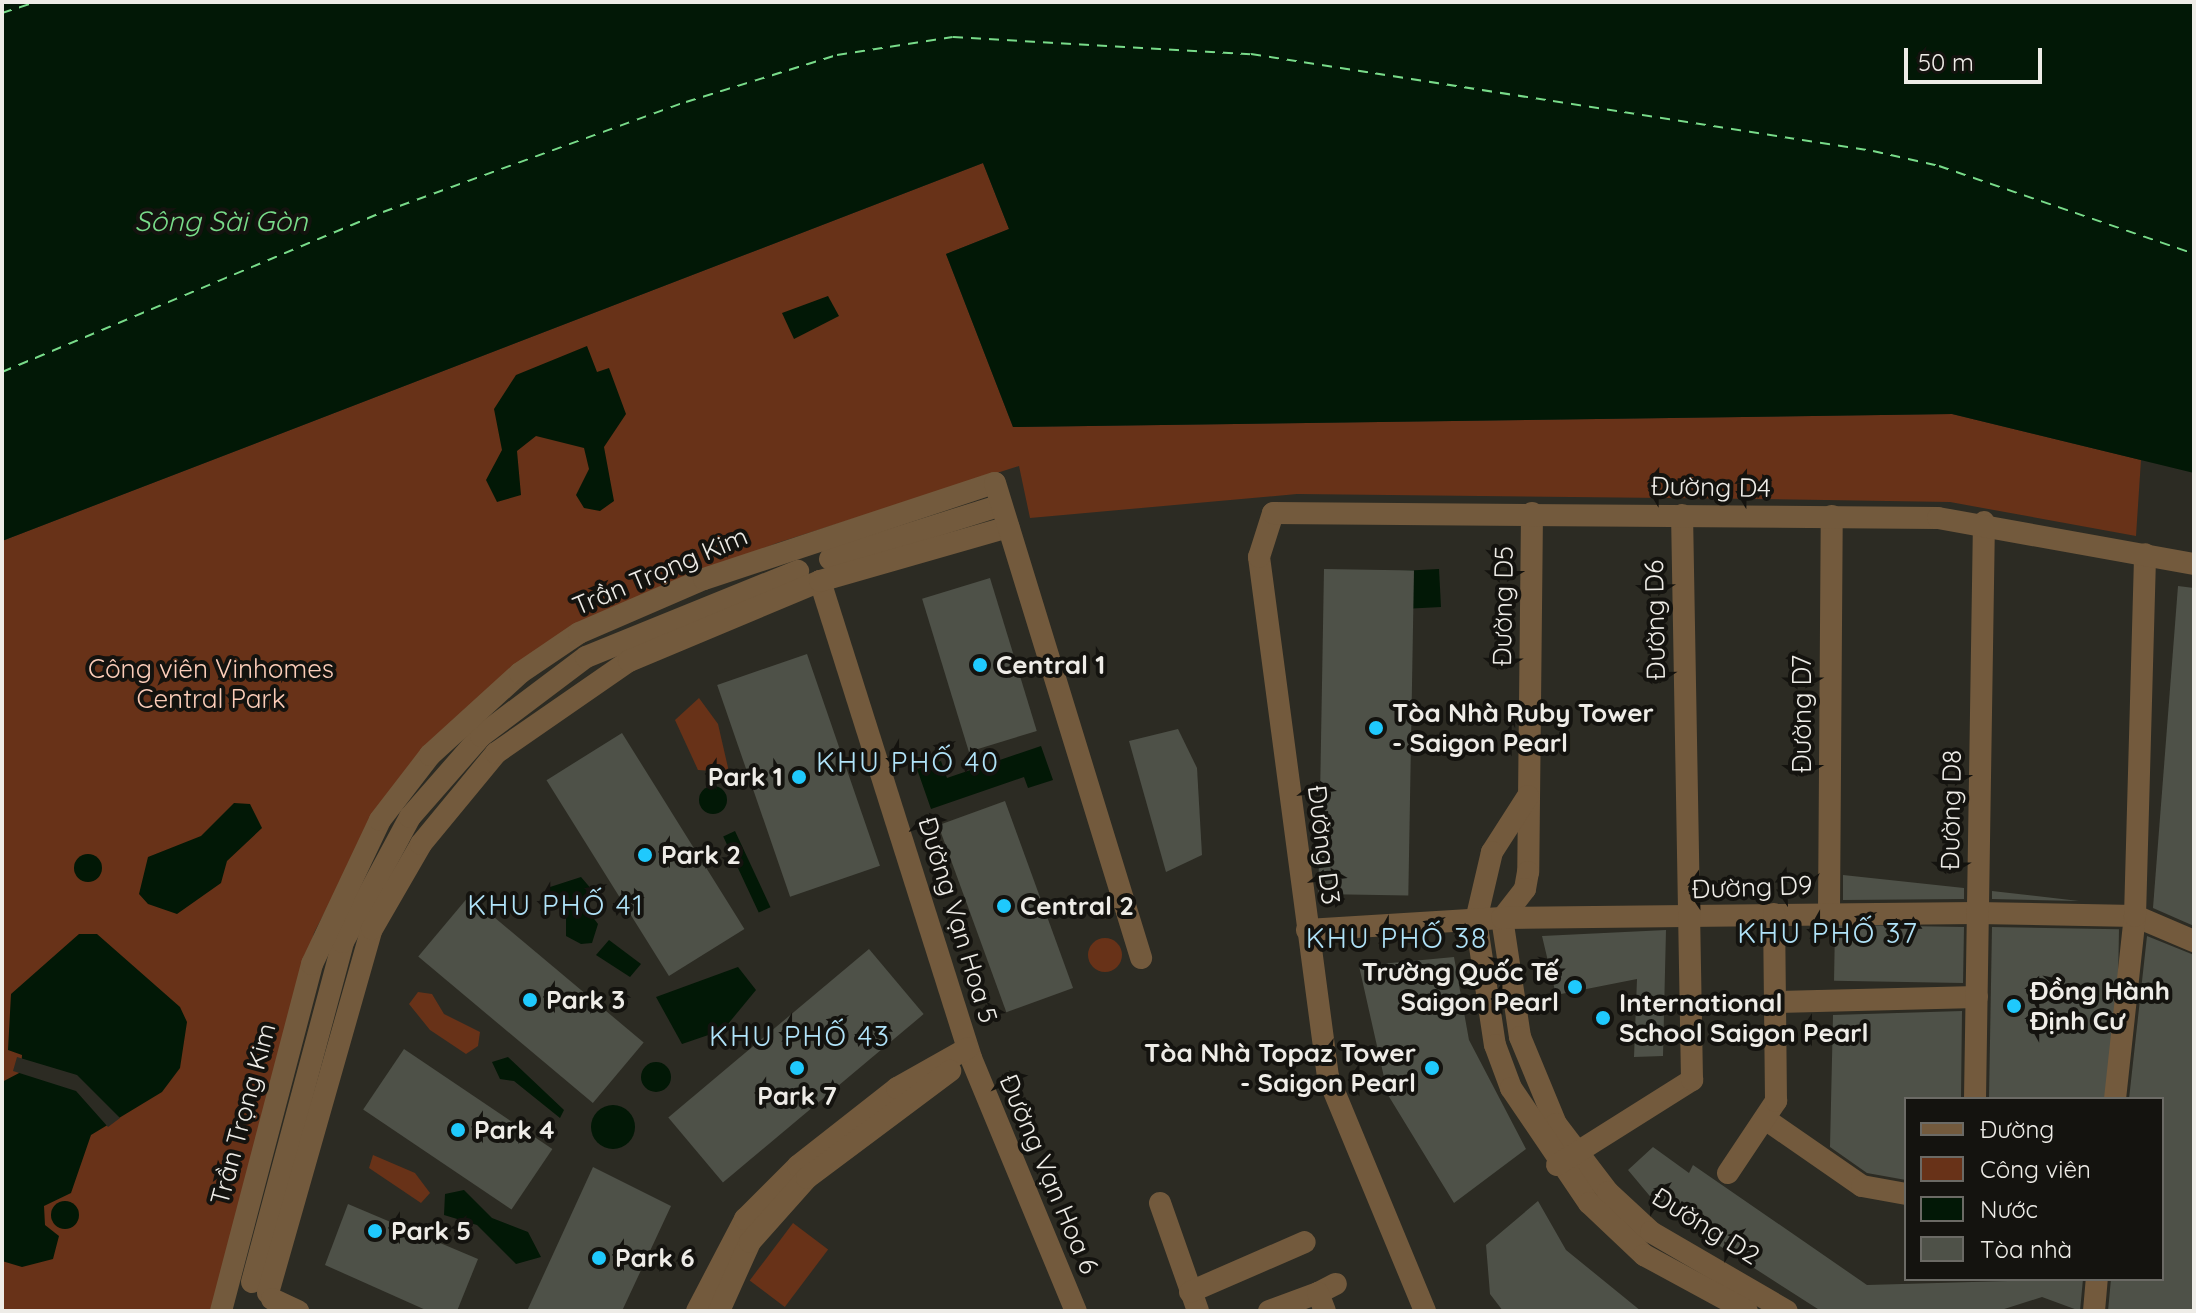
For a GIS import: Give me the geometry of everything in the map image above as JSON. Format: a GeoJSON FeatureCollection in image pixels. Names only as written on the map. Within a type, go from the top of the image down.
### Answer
{"type":"FeatureCollection","features":[{"type":"Feature","properties":{"kind":"street","name":"Trần Trọng Kim"},"geometry":{"type":"LineString","coordinates":[[798,571],[586,657],[481,736],[410,817],[343,942],[266,1296],[223,1306],[312,964],[353,865],[402,790],[474,710],[579,633],[716,575],[808,548],[892,512],[995,483],[1001,505]]}},
{"type":"Feature","properties":{"kind":"street"},"geometry":{"type":"LineString","coordinates":[[820,581],[798,571],[808,548],[830,559],[1001,505],[1141,958]]}},
{"type":"Feature","properties":{"kind":"street","name":"Đường D4"},"geometry":{"type":"LineString","coordinates":[[1273,513],[1832,516],[1984,522],[2194,564]]}},
{"type":"Feature","properties":{"kind":"street","name":"Đường D3"},"geometry":{"type":"LineString","coordinates":[[1273,513],[1259,557],[1328,1077],[1425,1311]]}},
{"type":"Feature","properties":{"kind":"street","name":"Đường D5"},"geometry":{"type":"LineString","coordinates":[[1502,918],[1525,889],[1532,513]]}},
{"type":"Feature","properties":{"kind":"street","name":"Đường D6"},"geometry":{"type":"LineString","coordinates":[[1566,1159],[1692,1080],[1682,515]]}},
{"type":"Feature","properties":{"kind":"street","name":"Đường D7"},"geometry":{"type":"LineString","coordinates":[[1829,912],[1832,516]]}},
{"type":"Feature","properties":{"kind":"street","name":"Đường D8"},"geometry":{"type":"LineString","coordinates":[[1975,1097],[1984,522]]}},
{"type":"Feature","properties":{"kind":"street"},"geometry":{"type":"LineString","coordinates":[[298,1311],[266,1296],[352,983],[398,879],[450,803],[496,753],[586,684],[820,581],[1008,527]]}},
{"type":"Feature","properties":{"kind":"street"},"geometry":{"type":"LineString","coordinates":[[2115,1097],[2135,916],[2145,554]]}},
{"type":"Feature","properties":{"kind":"street"},"geometry":{"type":"LineString","coordinates":[[820,581],[830,559]]}},
{"type":"Feature","properties":{"kind":"street","name":"Đường Vạn Hoa 5"},"geometry":{"type":"LineString","coordinates":[[820,581],[970,1053]]}},
{"type":"Feature","properties":{"kind":"street"},"geometry":{"type":"LineString","coordinates":[[1476,920],[1492,852],[1528,796]]}},
{"type":"Feature","properties":{"kind":"street","name":"Đường D9"},"geometry":{"type":"LineString","coordinates":[[1307,930],[1502,918],[1688,917],[1829,912],[1977,913],[2135,916],[2194,941]]}},
{"type":"Feature","properties":{"kind":"street"},"geometry":{"type":"LineString","coordinates":[[1728,1173],[1768,1121],[1776,1101],[1774,914]]}},
{"type":"Feature","properties":{"kind":"street","name":"Đường D2"},"geometry":{"type":"LineString","coordinates":[[1502,918],[1520,1037],[1566,1159]]}},
{"type":"Feature","properties":{"kind":"street","name":"Đường D2"},"geometry":{"type":"LineString","coordinates":[[1476,920],[1495,1045],[1566,1159],[1747,1311]]}},
{"type":"Feature","properties":{"kind":"street"},"geometry":{"type":"LineString","coordinates":[[1775,1002],[1977,997]]}},
{"type":"Feature","properties":{"kind":"street"},"geometry":{"type":"LineString","coordinates":[[697,1311],[738,1229],[798,1166],[897,1088],[970,1053]]}},
{"type":"Feature","properties":{"kind":"street"},"geometry":{"type":"LineString","coordinates":[[719,1311],[750,1242],[807,1178],[970,1053]]}},
{"type":"Feature","properties":{"kind":"street","name":"Đường Vạn Hoa 6"},"geometry":{"type":"LineString","coordinates":[[970,1053],[1076,1311]]}},
{"type":"Feature","properties":{"kind":"street"},"geometry":{"type":"LineString","coordinates":[[1768,1121],[1862,1186],[1904,1194]]}},
{"type":"Feature","properties":{"kind":"street"},"geometry":{"type":"LineString","coordinates":[[1160,1203],[1194,1302],[1305,1242]]}},
{"type":"Feature","properties":{"kind":"street","name":"Đường D2"},"geometry":{"type":"LineString","coordinates":[[1703,1275],[1787,1311]]}},
{"type":"Feature","properties":{"kind":"street"},"geometry":{"type":"LineString","coordinates":[[2094,1311],[2097,1281]]}},
{"type":"Feature","properties":{"kind":"street"},"geometry":{"type":"LineString","coordinates":[[1269,1311],[1326,1296]]}},
{"type":"Feature","properties":{"kind":"green space","name":"Công viên Vinhomes Central Park"},"geometry":{"type":"Polygon","coordinates":[[[983,163],[1009,229],[946,254],[1013,427],[1952,414],[2141,460],[2136,536],[1950,502],[1297,494],[1030,518],[1019,466],[777,543],[591,618],[374,816],[314,933],[212,1311],[2,1311],[2,541],[983,163]]]}},
{"type":"Feature","properties":{"kind":"green space"},"geometry":{"type":"Polygon","coordinates":[[[699,698],[718,724],[729,772],[698,770],[675,720],[699,698]]]}},
{"type":"Feature","properties":{"kind":"green space"},"geometry":{"type":"Polygon","coordinates":[[[1105,938],[1117,943],[1122,955],[1117,967],[1105,972],[1093,967],[1088,955],[1093,943],[1105,938]]]}},
{"type":"Feature","properties":{"kind":"green space"},"geometry":{"type":"Polygon","coordinates":[[[418,992],[432,994],[444,1014],[480,1032],[478,1046],[466,1054],[430,1030],[409,1004],[418,992]]]}},
{"type":"Feature","properties":{"kind":"green space"},"geometry":{"type":"Polygon","coordinates":[[[373,1155],[415,1173],[430,1193],[421,1203],[369,1168],[373,1155]]]}},
{"type":"Feature","properties":{"kind":"green space"},"geometry":{"type":"Polygon","coordinates":[[[793,1223],[828,1249],[785,1307],[750,1281],[793,1223]]]}},
{"type":"Feature","properties":{"kind":"water","name":"Sông Sài Gòn"},"geometry":{"type":"Polygon","coordinates":[[[2,2],[2194,2],[2194,473],[1952,414],[1013,427],[946,254],[1009,229],[983,163],[2,541],[2,2]]]}},
{"type":"Feature","properties":{"kind":"water"},"geometry":{"type":"Polygon","coordinates":[[[828,296],[839,316],[794,339],[782,313],[828,296]]]}},
{"type":"Feature","properties":{"kind":"water"},"geometry":{"type":"Polygon","coordinates":[[[587,346],[597,372],[609,368],[626,414],[604,447],[614,501],[600,511],[584,508],[576,495],[589,469],[584,448],[536,436],[517,451],[521,495],[497,502],[486,480],[502,450],[494,409],[516,375],[587,346]]]}},
{"type":"Feature","properties":{"kind":"water"},"geometry":{"type":"Polygon","coordinates":[[[1439,569],[1441,607],[1330,613],[1328,575],[1439,569]]]}},
{"type":"Feature","properties":{"kind":"water"},"geometry":{"type":"Polygon","coordinates":[[[1041,746],[1053,780],[1028,788],[1024,777],[931,809],[917,769],[941,761],[947,778],[1041,746]]]}},
{"type":"Feature","properties":{"kind":"water"},"geometry":{"type":"Polygon","coordinates":[[[713,786],[723,790],[727,800],[723,810],[713,814],[703,810],[699,800],[703,790],[713,786]]]}},
{"type":"Feature","properties":{"kind":"water"},"geometry":{"type":"Polygon","coordinates":[[[234,803],[250,804],[262,828],[227,861],[221,883],[177,914],[148,904],[139,894],[148,857],[201,836],[234,803]]]}},
{"type":"Feature","properties":{"kind":"water"},"geometry":{"type":"Polygon","coordinates":[[[735,831],[770,907],[759,913],[723,836],[735,831]]]}},
{"type":"Feature","properties":{"kind":"water"},"geometry":{"type":"Polygon","coordinates":[[[88,854],[98,858],[102,868],[98,878],[88,882],[78,878],[74,868],[78,858],[88,854]]]}},
{"type":"Feature","properties":{"kind":"water"},"geometry":{"type":"Polygon","coordinates":[[[581,877],[593,891],[585,907],[598,924],[592,943],[581,944],[566,936],[566,905],[547,888],[581,877]]]}},
{"type":"Feature","properties":{"kind":"water"},"geometry":{"type":"Polygon","coordinates":[[[79,934],[97,934],[180,1007],[187,1022],[180,1068],[162,1092],[91,1135],[71,1193],[44,1206],[45,1225],[59,1236],[53,1259],[22,1267],[2,1261],[2,1082],[21,1072],[22,1055],[8,1050],[11,994],[79,934]]]}},
{"type":"Feature","properties":{"kind":"water"},"geometry":{"type":"Polygon","coordinates":[[[609,940],[641,964],[630,977],[596,955],[609,940]]]}},
{"type":"Feature","properties":{"kind":"water"},"geometry":{"type":"Polygon","coordinates":[[[738,967],[756,990],[723,1030],[682,1044],[656,997],[738,967]]]}},
{"type":"Feature","properties":{"kind":"water"},"geometry":{"type":"Polygon","coordinates":[[[508,1057],[564,1110],[560,1118],[514,1081],[500,1079],[492,1062],[508,1057]]]}},
{"type":"Feature","properties":{"kind":"water"},"geometry":{"type":"Polygon","coordinates":[[[656,1062],[667,1066],[671,1077],[667,1088],[656,1092],[645,1088],[641,1077],[645,1066],[656,1062]]]}},
{"type":"Feature","properties":{"kind":"water"},"geometry":{"type":"Polygon","coordinates":[[[613,1105],[628,1112],[635,1127],[628,1142],[613,1149],[598,1142],[591,1127],[598,1112],[613,1105]]]}},
{"type":"Feature","properties":{"kind":"water"},"geometry":{"type":"Polygon","coordinates":[[[464,1190],[492,1218],[528,1232],[541,1257],[516,1264],[477,1225],[444,1215],[445,1194],[464,1190]]]}},
{"type":"Feature","properties":{"kind":"water"},"geometry":{"type":"Polygon","coordinates":[[[65,1201],[75,1205],[79,1215],[75,1225],[65,1229],[55,1225],[51,1215],[55,1205],[65,1201]]]}},
{"type":"Feature","properties":{"kind":"pier"},"geometry":{"type":"Polygon","coordinates":[[[17,1057],[77,1075],[120,1118],[108,1127],[76,1091],[13,1071],[17,1057]]]}},
{"type":"Feature","properties":{"kind":"building","name":"Tòa Nhà Ruby Tower - Saigon Pearl"},"geometry":{"type":"Polygon","coordinates":[[[1324,569],[1414,571],[1408,896],[1318,894],[1324,569]]]}},
{"type":"Feature","properties":{"kind":"building","name":"Central 1"},"geometry":{"type":"Polygon","coordinates":[[[990,578],[1037,731],[969,752],[922,599],[990,578]]]}},
{"type":"Feature","properties":{"kind":"building"},"geometry":{"type":"Polygon","coordinates":[[[2178,586],[2194,588],[2194,926],[2153,908],[2178,586]]]}},
{"type":"Feature","properties":{"kind":"building","name":"Park 1"},"geometry":{"type":"Polygon","coordinates":[[[807,654],[880,866],[790,897],[717,685],[807,654]]]}},
{"type":"Feature","properties":{"kind":"building"},"geometry":{"type":"Polygon","coordinates":[[[1178,729],[1197,768],[1202,855],[1166,872],[1129,741],[1178,729]]]}},
{"type":"Feature","properties":{"kind":"building","name":"Park 2"},"geometry":{"type":"Polygon","coordinates":[[[622,733],[744,929],[669,976],[547,780],[622,733]]]}},
{"type":"Feature","properties":{"kind":"building","name":"Central 2"},"geometry":{"type":"Polygon","coordinates":[[[1005,801],[1073,988],[1006,1012],[938,825],[1005,801]]]}},
{"type":"Feature","properties":{"kind":"building"},"geometry":{"type":"Polygon","coordinates":[[[1843,875],[1964,888],[1964,899],[1843,900],[1843,875]]]}},
{"type":"Feature","properties":{"kind":"building"},"geometry":{"type":"Polygon","coordinates":[[[1992,891],[2079,901],[1992,899],[1992,891]]]}},
{"type":"Feature","properties":{"kind":"building","name":"Park 3"},"geometry":{"type":"Polygon","coordinates":[[[469,896],[644,1043],[593,1103],[418,957],[469,896]]]}},
{"type":"Feature","properties":{"kind":"building"},"geometry":{"type":"Polygon","coordinates":[[[1835,925],[1964,927],[1963,983],[1834,981],[1835,925]]]}},
{"type":"Feature","properties":{"kind":"building"},"geometry":{"type":"Polygon","coordinates":[[[1992,927],[2119,929],[2116,1097],[1989,1097],[1992,927]]]}},
{"type":"Feature","properties":{"kind":"building","name":"Trường Quốc Tế Saigon Pearl"},"geometry":{"type":"Polygon","coordinates":[[[1666,930],[1663,1056],[1634,1057],[1637,979],[1556,995],[1542,936],[1666,930]]]}},
{"type":"Feature","properties":{"kind":"building"},"geometry":{"type":"Polygon","coordinates":[[[2147,936],[2194,955],[2194,1311],[2108,1311],[2111,1281],[2164,1281],[2164,1097],[2129,1097],[2147,936]]]}},
{"type":"Feature","properties":{"kind":"building","name":"Park 7"},"geometry":{"type":"Polygon","coordinates":[[[869,949],[924,1014],[723,1183],[668,1117],[869,949]]]}},
{"type":"Feature","properties":{"kind":"building","name":"Tòa Nhà Topaz Tower - Saigon Pearl"},"geometry":{"type":"Polygon","coordinates":[[[1454,957],[1469,1040],[1526,1149],[1454,1203],[1388,1095],[1359,966],[1454,957]]]}},
{"type":"Feature","properties":{"kind":"building"},"geometry":{"type":"Polygon","coordinates":[[[1962,1011],[1961,1097],[1904,1097],[1904,1180],[1867,1173],[1830,1147],[1833,1015],[1962,1011]]]}},
{"type":"Feature","properties":{"kind":"building","name":"Park 4"},"geometry":{"type":"Polygon","coordinates":[[[404,1049],[552,1149],[512,1210],[363,1110],[404,1049]]]}},
{"type":"Feature","properties":{"kind":"building"},"geometry":{"type":"Polygon","coordinates":[[[1653,1147],[1689,1173],[1693,1165],[1867,1285],[2083,1281],[2080,1311],[2042,1297],[1998,1311],[1821,1311],[1659,1207],[1628,1170],[1653,1147]]]}},
{"type":"Feature","properties":{"kind":"building","name":"Park 6"},"geometry":{"type":"Polygon","coordinates":[[[593,1167],[671,1206],[622,1311],[527,1311],[593,1167]]]}},
{"type":"Feature","properties":{"kind":"building"},"geometry":{"type":"Polygon","coordinates":[[[1538,1201],[1566,1250],[1641,1311],[1503,1311],[1490,1294],[1486,1245],[1538,1201]]]}},
{"type":"Feature","properties":{"kind":"building","name":"Park 5"},"geometry":{"type":"Polygon","coordinates":[[[348,1204],[478,1259],[457,1311],[428,1311],[325,1265],[348,1204]]]}},
{"type":"Feature","properties":{"kind":"ferry route"},"geometry":{"type":"LineString","coordinates":[[2,13],[36,2]]}},
{"type":"Feature","properties":{"kind":"ferry route"},"geometry":{"type":"LineString","coordinates":[[2,372],[383,212],[686,102],[837,55],[953,37],[1251,54],[1873,151],[1939,166],[2194,254]]}},
{"type":"Feature","properties":{"kind":"place","name":"Central 1"},"geometry":{"type":"Point","coordinates":[980,665]}},
{"type":"Feature","properties":{"kind":"place","name":"Tòa Nhà Ruby Tower - Saigon Pearl"},"geometry":{"type":"Point","coordinates":[1376,728]}},
{"type":"Feature","properties":{"kind":"place","name":"Park 1"},"geometry":{"type":"Point","coordinates":[799,777]}},
{"type":"Feature","properties":{"kind":"place","name":"Park 2"},"geometry":{"type":"Point","coordinates":[645,855]}},
{"type":"Feature","properties":{"kind":"place","name":"Central 2"},"geometry":{"type":"Point","coordinates":[1004,906]}},
{"type":"Feature","properties":{"kind":"place","name":"Trường Quốc Tế Saigon Pearl"},"geometry":{"type":"Point","coordinates":[1575,987]}},
{"type":"Feature","properties":{"kind":"place","name":"Park 3"},"geometry":{"type":"Point","coordinates":[530,1000]}},
{"type":"Feature","properties":{"kind":"place","name":"Đồng Hành Định Cư"},"geometry":{"type":"Point","coordinates":[2014,1006]}},
{"type":"Feature","properties":{"kind":"place","name":"International School Saigon Pearl"},"geometry":{"type":"Point","coordinates":[1603,1018]}},
{"type":"Feature","properties":{"kind":"place","name":"Park 7"},"geometry":{"type":"Point","coordinates":[797,1068]}},
{"type":"Feature","properties":{"kind":"place","name":"Tòa Nhà Topaz Tower - Saigon Pearl"},"geometry":{"type":"Point","coordinates":[1432,1068]}},
{"type":"Feature","properties":{"kind":"place","name":"Park 4"},"geometry":{"type":"Point","coordinates":[458,1130]}},
{"type":"Feature","properties":{"kind":"place","name":"Park 5"},"geometry":{"type":"Point","coordinates":[375,1231]}},
{"type":"Feature","properties":{"kind":"place","name":"Park 6"},"geometry":{"type":"Point","coordinates":[599,1258]}},
{"type":"Feature","properties":{"kind":"district","name":"KHU PHỐ 40"},"geometry":{"type":"Point","coordinates":[908,762]}},
{"type":"Feature","properties":{"kind":"district","name":"KHU PHỐ 41"},"geometry":{"type":"Point","coordinates":[556,905]}},
{"type":"Feature","properties":{"kind":"district","name":"KHU PHỐ 37"},"geometry":{"type":"Point","coordinates":[1828,933]}},
{"type":"Feature","properties":{"kind":"district","name":"KHU PHỐ 38"},"geometry":{"type":"Point","coordinates":[1397,938]}},
{"type":"Feature","properties":{"kind":"district","name":"KHU PHỐ 43"},"geometry":{"type":"Point","coordinates":[800,1036]}}]}
